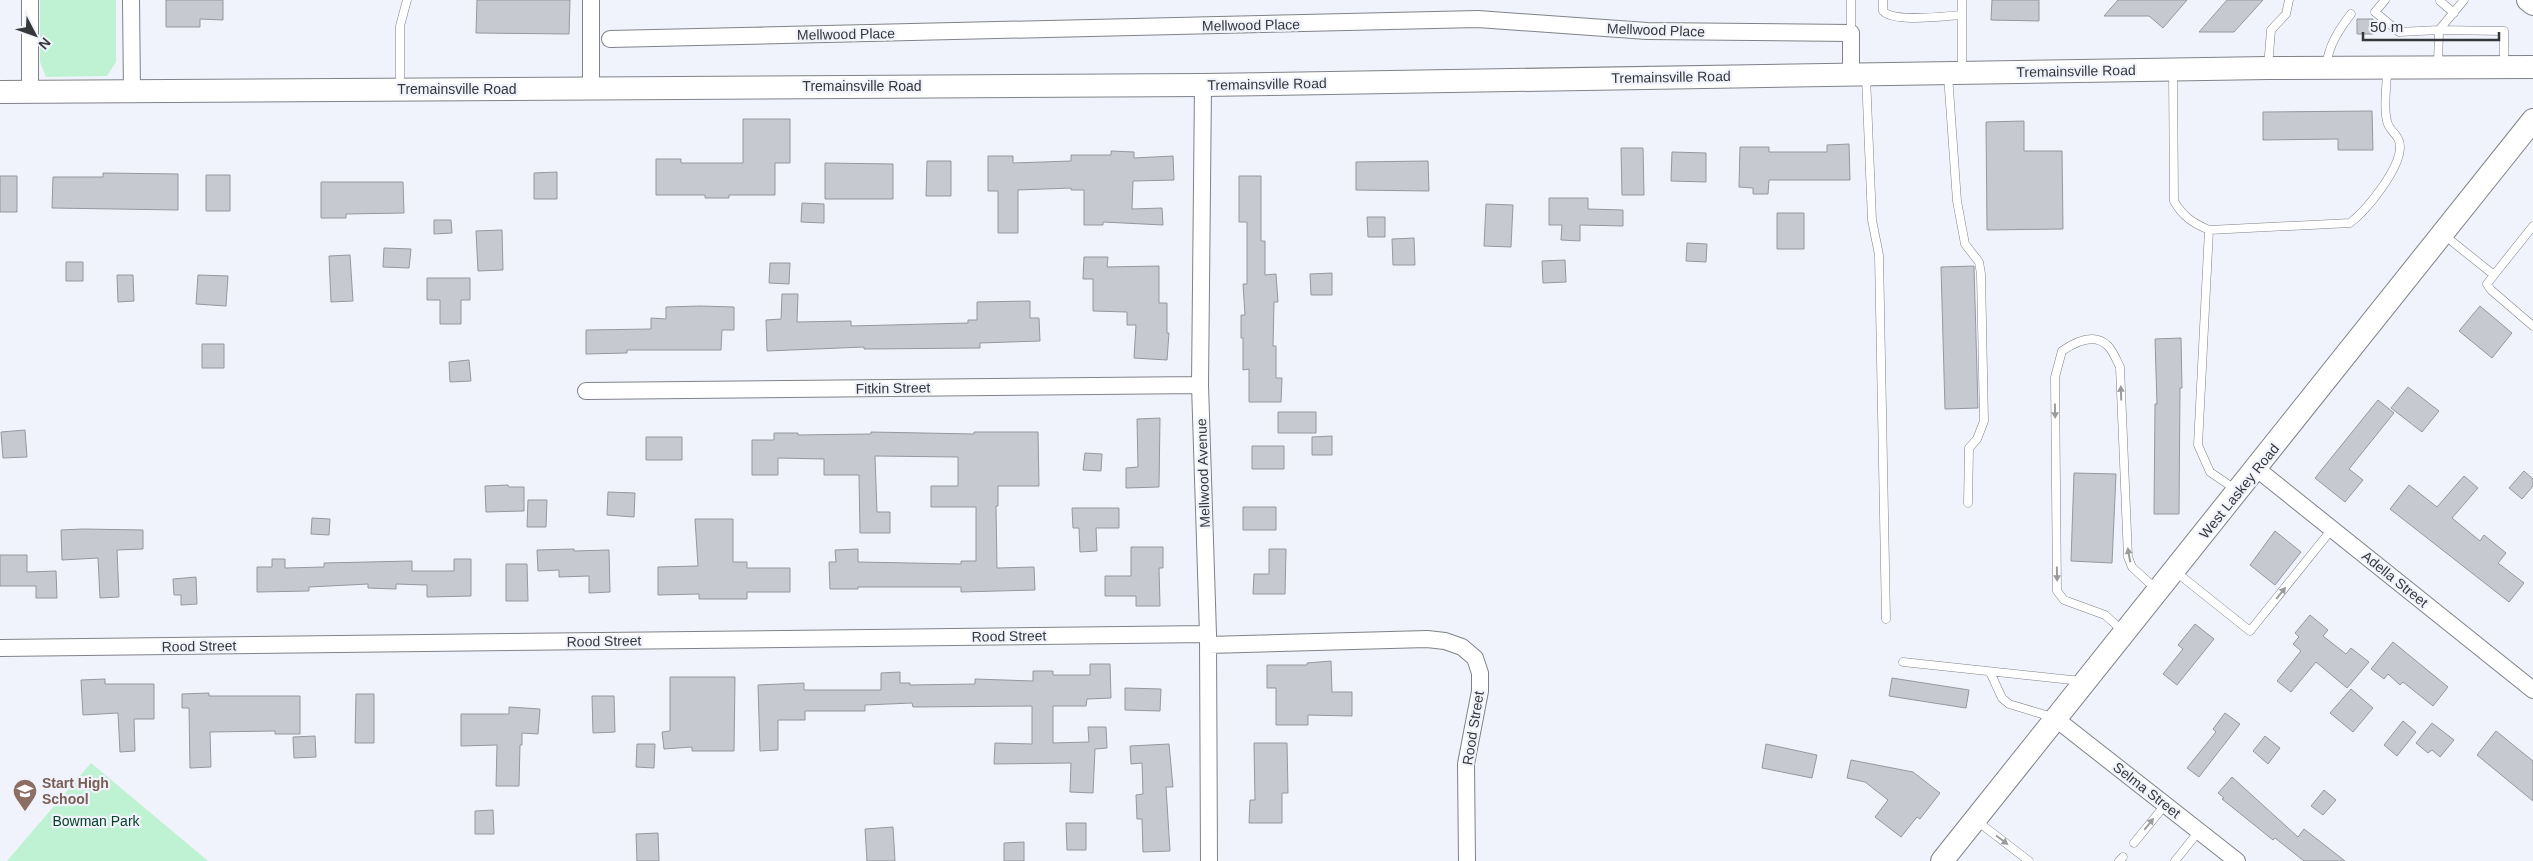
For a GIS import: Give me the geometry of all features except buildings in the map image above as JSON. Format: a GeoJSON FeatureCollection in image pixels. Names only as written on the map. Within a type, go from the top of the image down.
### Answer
{"type":"FeatureCollection","features":[{"type":"Feature","properties":{"kind":"street"},"geometry":{"type":"LineString","coordinates":[[30,0],[30,91]]}},
{"type":"Feature","properties":{"kind":"street"},"geometry":{"type":"LineString","coordinates":[[131,0],[132,91]]}},
{"type":"Feature","properties":{"kind":"street"},"geometry":{"type":"LineString","coordinates":[[591,0],[591,89]]}},
{"type":"Feature","properties":{"kind":"street"},"geometry":{"type":"LineString","coordinates":[[2528,0],[2533,4]]}},
{"type":"Feature","properties":{"kind":"street","name":"Mellwood Place"},"geometry":{"type":"LineString","coordinates":[[610,39],[1478,19],[1647,31],[1851,33]]}},
{"type":"Feature","properties":{"kind":"street"},"geometry":{"type":"LineString","coordinates":[[1851,33],[1858,74]]}},
{"type":"Feature","properties":{"kind":"street","name":"Tremainsville Road"},"geometry":{"type":"LineString","coordinates":[[0,92],[1203,86],[2268,68],[2533,67]]}},
{"type":"Feature","properties":{"kind":"street","name":"Mellwood Avenue"},"geometry":{"type":"LineString","coordinates":[[1203,86],[1200,385],[1208,639],[1209,861]]}},
{"type":"Feature","properties":{"kind":"street","name":"West Laskey Road"},"geometry":{"type":"LineString","coordinates":[[1942,861],[2257,469],[2533,120]]}},
{"type":"Feature","properties":{"kind":"street","name":"Fitkin Street"},"geometry":{"type":"LineString","coordinates":[[586,392],[1200,385]]}},
{"type":"Feature","properties":{"kind":"street","name":"Adella Street"},"geometry":{"type":"LineString","coordinates":[[2257,469],[2533,690]]}},
{"type":"Feature","properties":{"kind":"street","name":"Rood Street"},"geometry":{"type":"LineString","coordinates":[[0,648],[1208,639],[1427,639],[1445,641],[1462,647],[1475,658],[1480,673],[1480,691],[1466,764],[1467,861]]}},
{"type":"Feature","properties":{"kind":"street","name":"Selma Street"},"geometry":{"type":"LineString","coordinates":[[2056,719],[2237,861]]}},
{"type":"Feature","properties":{"kind":"lane"},"geometry":{"type":"LineString","coordinates":[[400,90],[400,26],[407,0]]}},
{"type":"Feature","properties":{"kind":"lane"},"geometry":{"type":"LineString","coordinates":[[1851,0],[1851,33]]}},
{"type":"Feature","properties":{"kind":"lane"},"geometry":{"type":"LineString","coordinates":[[1883,0],[1883,11],[1887,16],[1899,18],[1962,15]]}},
{"type":"Feature","properties":{"kind":"lane"},"geometry":{"type":"LineString","coordinates":[[1962,0],[1955,73],[1957,202],[1966,244],[1979,262],[1981,274],[1984,421],[1977,439],[1969,448],[1968,503]]}},
{"type":"Feature","properties":{"kind":"lane"},"geometry":{"type":"LineString","coordinates":[[2268,68],[2271,30],[2286,14],[2289,0]]}},
{"type":"Feature","properties":{"kind":"lane"},"geometry":{"type":"LineString","coordinates":[[2385,0],[2375,12],[2399,32],[2439,30],[2504,31],[2504,67]]}},
{"type":"Feature","properties":{"kind":"lane"},"geometry":{"type":"LineString","coordinates":[[2440,1],[2454,13]]}},
{"type":"Feature","properties":{"kind":"lane"},"geometry":{"type":"LineString","coordinates":[[2438,67],[2439,30],[2454,13],[2460,2]]}},
{"type":"Feature","properties":{"kind":"lane"},"geometry":{"type":"LineString","coordinates":[[2326,68],[2328,51],[2338,32],[2351,14]]}},
{"type":"Feature","properties":{"kind":"lane"},"geometry":{"type":"LineString","coordinates":[[2173,70],[2174,201],[2180,211],[2191,222],[2209,230],[2350,223],[2359,216],[2391,171],[2400,149],[2399,137],[2386,121],[2387,67]]}},
{"type":"Feature","properties":{"kind":"lane"},"geometry":{"type":"LineString","coordinates":[[1858,74],[1872,220],[1879,255],[1886,620]]}},
{"type":"Feature","properties":{"kind":"lane"},"geometry":{"type":"LineString","coordinates":[[2533,226],[2487,284],[2491,290],[2533,326]]}},
{"type":"Feature","properties":{"kind":"lane"},"geometry":{"type":"LineString","coordinates":[[2209,230],[2198,445],[2210,472],[2239,491]]}},
{"type":"Feature","properties":{"kind":"lane"},"geometry":{"type":"LineString","coordinates":[[2442,234],[2494,275]]}},
{"type":"Feature","properties":{"kind":"lane"},"geometry":{"type":"LineString","coordinates":[[2125,633],[2104,615],[2064,600],[2057,591],[2055,377],[2062,351],[2077,340],[2094,339],[2108,346],[2120,367],[2128,557],[2132,567],[2158,591]]}},
{"type":"Feature","properties":{"kind":"lane"},"geometry":{"type":"LineString","coordinates":[[2175,571],[2250,631],[2332,529]]}},
{"type":"Feature","properties":{"kind":"lane"},"geometry":{"type":"LineString","coordinates":[[1903,662],[2086,682]]}},
{"type":"Feature","properties":{"kind":"lane"},"geometry":{"type":"LineString","coordinates":[[1990,672],[2002,698],[2009,704],[2056,719]]}},
{"type":"Feature","properties":{"kind":"lane"},"geometry":{"type":"LineString","coordinates":[[2134,843],[2165,804]]}},
{"type":"Feature","properties":{"kind":"lane"},"geometry":{"type":"LineString","coordinates":[[1975,820],[2027,860]]}},
{"type":"Feature","properties":{"kind":"lane"},"geometry":{"type":"LineString","coordinates":[[2175,861],[2199,831]]}},
{"type":"Feature","properties":{"kind":"green space"},"geometry":{"type":"Polygon","coordinates":[[[40,0],[116,0],[116,62],[107,76],[46,77],[40,62],[40,0]]]}},
{"type":"Feature","properties":{"kind":"green space","name":"Bowman Park"},"geometry":{"type":"Polygon","coordinates":[[[91,763],[208,861],[7,861],[91,763]]]}},
{"type":"Feature","properties":{"kind":"place","name":"Start High School"},"geometry":{"type":"Point","coordinates":[25,812]}}]}
